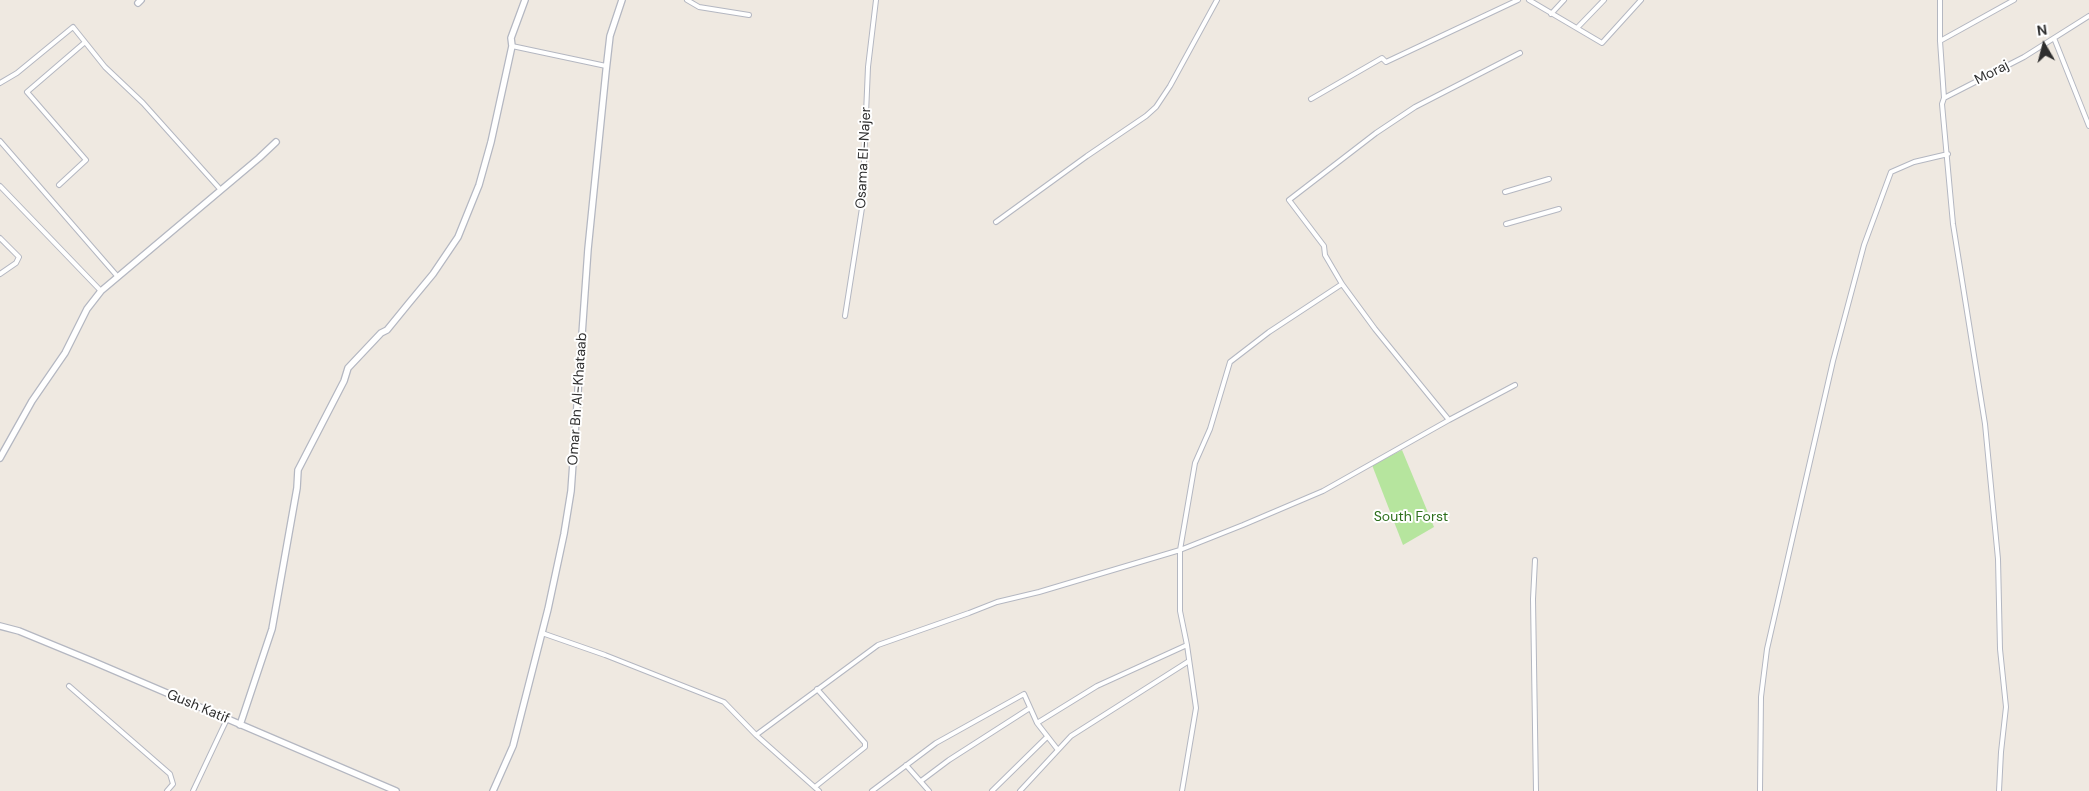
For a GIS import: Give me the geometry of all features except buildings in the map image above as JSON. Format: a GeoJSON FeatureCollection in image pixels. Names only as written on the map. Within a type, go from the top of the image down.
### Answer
{"type":"FeatureCollection","features":[{"type":"Feature","properties":{"kind":"main road"},"geometry":{"type":"LineString","coordinates":[[240,725],[272,629],[297,488],[298,470],[344,381],[348,368],[392,323],[433,274],[458,237],[479,185],[491,142],[512,46],[511,38],[525,0]]}},
{"type":"Feature","properties":{"kind":"main road","name":"Omar Bn Al-Khataab"},"geometry":{"type":"LineString","coordinates":[[493,791],[513,746],[542,633],[564,534],[571,491],[588,249],[606,66],[610,36],[622,0]]}},
{"type":"Feature","properties":{"kind":"main road"},"geometry":{"type":"LineString","coordinates":[[0,458],[32,401],[65,353],[77,326],[100,291],[276,142]]}},
{"type":"Feature","properties":{"kind":"main road","name":"Gush Katif"},"geometry":{"type":"LineString","coordinates":[[0,626],[19,631],[92,661],[396,791]]}},
{"type":"Feature","properties":{"kind":"street"},"geometry":{"type":"LineString","coordinates":[[687,0],[699,7],[749,15]]}},
{"type":"Feature","properties":{"kind":"street","name":"Osama El-Najer"},"geometry":{"type":"LineString","coordinates":[[845,316],[862,208],[868,67],[876,0]]}},
{"type":"Feature","properties":{"kind":"street"},"geometry":{"type":"LineString","coordinates":[[996,222],[1156,107],[1170,86],[1217,0]]}},
{"type":"Feature","properties":{"kind":"street"},"geometry":{"type":"LineString","coordinates":[[1310,99],[1382,58],[1386,62],[1518,0]]}},
{"type":"Feature","properties":{"kind":"street"},"geometry":{"type":"LineString","coordinates":[[1529,0],[1602,44],[1641,0]]}},
{"type":"Feature","properties":{"kind":"street"},"geometry":{"type":"LineString","coordinates":[[1551,14],[1564,0]]}},
{"type":"Feature","properties":{"kind":"street"},"geometry":{"type":"LineString","coordinates":[[1577,28],[1604,0]]}},
{"type":"Feature","properties":{"kind":"street"},"geometry":{"type":"LineString","coordinates":[[1940,0],[1940,41],[1944,98],[1942,104],[1953,224],[1984,424],[1998,559],[2000,649],[2006,707],[1999,791]]}},
{"type":"Feature","properties":{"kind":"street"},"geometry":{"type":"LineString","coordinates":[[1940,41],[2014,0]]}},
{"type":"Feature","properties":{"kind":"street","name":"Moraj"},"geometry":{"type":"LineString","coordinates":[[1944,98],[2024,57],[2089,16]]}},
{"type":"Feature","properties":{"kind":"street"},"geometry":{"type":"LineString","coordinates":[[0,83],[17,73],[73,27],[105,67],[143,103],[220,189]]}},
{"type":"Feature","properties":{"kind":"street"},"geometry":{"type":"LineString","coordinates":[[2054,38],[2089,126]]}},
{"type":"Feature","properties":{"kind":"street"},"geometry":{"type":"LineString","coordinates":[[59,185],[86,160],[27,92],[84,43]]}},
{"type":"Feature","properties":{"kind":"street"},"geometry":{"type":"LineString","coordinates":[[512,46],[606,66]]}},
{"type":"Feature","properties":{"kind":"street"},"geometry":{"type":"LineString","coordinates":[[1449,420],[1390,348],[1342,284],[1325,255],[1324,246],[1289,200],[1360,145],[1415,107],[1520,53]]}},
{"type":"Feature","properties":{"kind":"street"},"geometry":{"type":"LineString","coordinates":[[0,141],[118,277]]}},
{"type":"Feature","properties":{"kind":"street"},"geometry":{"type":"LineString","coordinates":[[1760,791],[1761,697],[1767,649],[1833,361],[1864,246],[1891,172],[1914,162],[1948,154]]}},
{"type":"Feature","properties":{"kind":"street"},"geometry":{"type":"LineString","coordinates":[[1504,192],[1549,179]]}},
{"type":"Feature","properties":{"kind":"street"},"geometry":{"type":"LineString","coordinates":[[0,186],[100,291]]}},
{"type":"Feature","properties":{"kind":"street"},"geometry":{"type":"LineString","coordinates":[[1506,224],[1559,209]]}},
{"type":"Feature","properties":{"kind":"street"},"geometry":{"type":"LineString","coordinates":[[0,238],[19,257],[16,263],[0,274]]}},
{"type":"Feature","properties":{"kind":"street"},"geometry":{"type":"LineString","coordinates":[[1182,791],[1196,708],[1180,611],[1180,550],[1195,463],[1210,429],[1230,362],[1269,332],[1342,284]]}},
{"type":"Feature","properties":{"kind":"street"},"geometry":{"type":"LineString","coordinates":[[756,735],[878,645],[997,602],[1039,592],[1180,550],[1324,492],[1449,420],[1515,385]]}},
{"type":"Feature","properties":{"kind":"street"},"geometry":{"type":"LineString","coordinates":[[1535,560],[1533,599],[1536,791]]}},
{"type":"Feature","properties":{"kind":"street"},"geometry":{"type":"LineString","coordinates":[[542,633],[613,658],[724,702],[756,735],[819,791]]}},
{"type":"Feature","properties":{"kind":"street"},"geometry":{"type":"LineString","coordinates":[[1037,723],[1097,686],[1187,645]]}},
{"type":"Feature","properties":{"kind":"street"},"geometry":{"type":"LineString","coordinates":[[1020,791],[1072,736],[1189,661]]}},
{"type":"Feature","properties":{"kind":"street"},"geometry":{"type":"LineString","coordinates":[[69,686],[170,774],[173,784],[167,791]]}},
{"type":"Feature","properties":{"kind":"street"},"geometry":{"type":"LineString","coordinates":[[815,787],[866,747],[865,743],[817,689]]}},
{"type":"Feature","properties":{"kind":"street"},"geometry":{"type":"LineString","coordinates":[[872,791],[906,764],[951,734],[1024,694],[1037,723],[1058,750]]}},
{"type":"Feature","properties":{"kind":"street"},"geometry":{"type":"LineString","coordinates":[[921,781],[949,760],[1030,708]]}},
{"type":"Feature","properties":{"kind":"street"},"geometry":{"type":"LineString","coordinates":[[193,791],[227,719]]}},
{"type":"Feature","properties":{"kind":"street"},"geometry":{"type":"LineString","coordinates":[[992,791],[1046,737]]}},
{"type":"Feature","properties":{"kind":"street"},"geometry":{"type":"LineString","coordinates":[[906,764],[929,791]]}},
{"type":"Feature","properties":{"kind":"street"},"geometry":{"type":"LineString","coordinates":[[921,791],[925,786]]}},
{"type":"Feature","properties":{"kind":"green space","name":"South Forst"},"geometry":{"type":"Polygon","coordinates":[[[1402,450],[1434,527],[1403,545],[1372,465],[1402,450]]]}}]}
